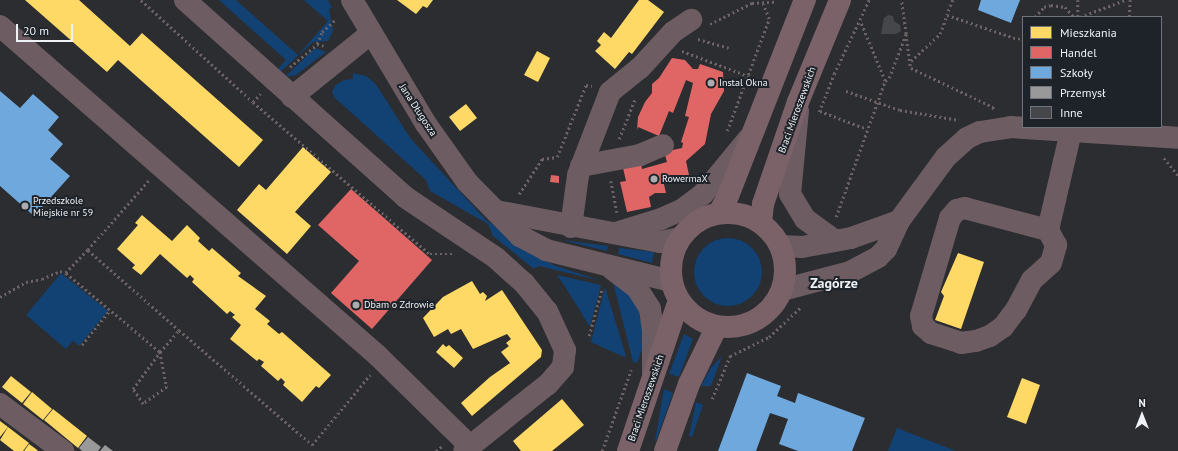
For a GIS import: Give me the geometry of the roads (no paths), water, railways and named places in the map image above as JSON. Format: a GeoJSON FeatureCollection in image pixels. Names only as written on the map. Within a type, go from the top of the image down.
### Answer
{"type":"FeatureCollection","features":[{"type":"Feature","properties":{"kind":"main road"},"geometry":{"type":"LineString","coordinates":[[719,213],[805,0]]}},
{"type":"Feature","properties":{"kind":"main road","name":"Braci Mieroszewskich"},"geometry":{"type":"LineString","coordinates":[[761,223],[763,204],[798,102],[840,0]]}},
{"type":"Feature","properties":{"kind":"main road"},"geometry":{"type":"LineString","coordinates":[[719,213],[734,213],[761,223],[772,233],[781,246],[786,268],[782,290],[767,312],[749,324],[733,327],[716,326],[695,317],[675,290],[671,258],[680,238],[691,226],[704,218],[719,213]]}},
{"type":"Feature","properties":{"kind":"main road","name":"Braci Mieroszewskich"},"geometry":{"type":"LineString","coordinates":[[628,451],[653,377],[675,290]]}},
{"type":"Feature","properties":{"kind":"main road"},"geometry":{"type":"LineString","coordinates":[[665,451],[689,384],[716,326]]}},
{"type":"Feature","properties":{"kind":"street"},"geometry":{"type":"LineString","coordinates":[[0,26],[383,361],[464,443],[548,384],[563,367],[565,350],[547,311],[524,283],[471,239],[441,222],[406,197],[292,97],[186,0]]}},
{"type":"Feature","properties":{"kind":"street","name":"Jana Długosza"},"geometry":{"type":"LineString","coordinates":[[352,0],[370,34],[426,124],[463,176],[520,236],[546,250],[607,275],[675,290]]}},
{"type":"Feature","properties":{"kind":"street"},"geometry":{"type":"LineString","coordinates":[[571,227],[581,166],[610,92],[640,68],[674,32],[699,22]]}},
{"type":"Feature","properties":{"kind":"street"},"geometry":{"type":"LineString","coordinates":[[292,97],[370,34]]}},
{"type":"Feature","properties":{"kind":"street"},"geometry":{"type":"LineString","coordinates":[[798,102],[790,194],[805,219],[834,241]]}},
{"type":"Feature","properties":{"kind":"street"},"geometry":{"type":"LineString","coordinates":[[782,290],[867,265],[886,249],[899,221],[946,156],[967,138],[995,128],[1070,131],[1172,144]]}},
{"type":"Feature","properties":{"kind":"street"},"geometry":{"type":"LineString","coordinates":[[1048,230],[965,208],[957,210],[950,218],[921,316],[923,326],[931,333],[961,343],[976,341],[990,336],[1003,327],[1032,280],[1051,263],[1056,246],[1048,230],[1070,131]]}},
{"type":"Feature","properties":{"kind":"street"},"geometry":{"type":"LineString","coordinates":[[496,211],[571,227],[661,219],[688,205],[703,194],[752,134]]}},
{"type":"Feature","properties":{"kind":"street"},"geometry":{"type":"LineString","coordinates":[[581,166],[611,159],[640,155],[663,145]]}},
{"type":"Feature","properties":{"kind":"street"},"geometry":{"type":"LineString","coordinates":[[781,246],[802,247],[851,238],[899,221]]}},
{"type":"Feature","properties":{"kind":"street"},"geometry":{"type":"LineString","coordinates":[[613,224],[660,242],[680,238]]}},
{"type":"Feature","properties":{"kind":"street"},"geometry":{"type":"LineString","coordinates":[[607,275],[637,288],[650,309],[653,330],[653,377]]}},
{"type":"Feature","properties":{"kind":"street"},"geometry":{"type":"LineString","coordinates":[[0,404],[63,451]]}},
{"type":"Feature","properties":{"kind":"place","name":"Instal Okna"},"geometry":{"type":"Point","coordinates":[711,83]}},
{"type":"Feature","properties":{"kind":"place","name":"RowermaX"},"geometry":{"type":"Point","coordinates":[654,179]}},
{"type":"Feature","properties":{"kind":"place","name":"Przedszkole Miejskie nr 59"},"geometry":{"type":"Point","coordinates":[25,206]}},
{"type":"Feature","properties":{"kind":"place","name":"Dbam o Zdrowie"},"geometry":{"type":"Point","coordinates":[356,305]}},
{"type":"Feature","properties":{"kind":"district","name":"Zagórze"},"geometry":{"type":"Point","coordinates":[834,283]}}]}
